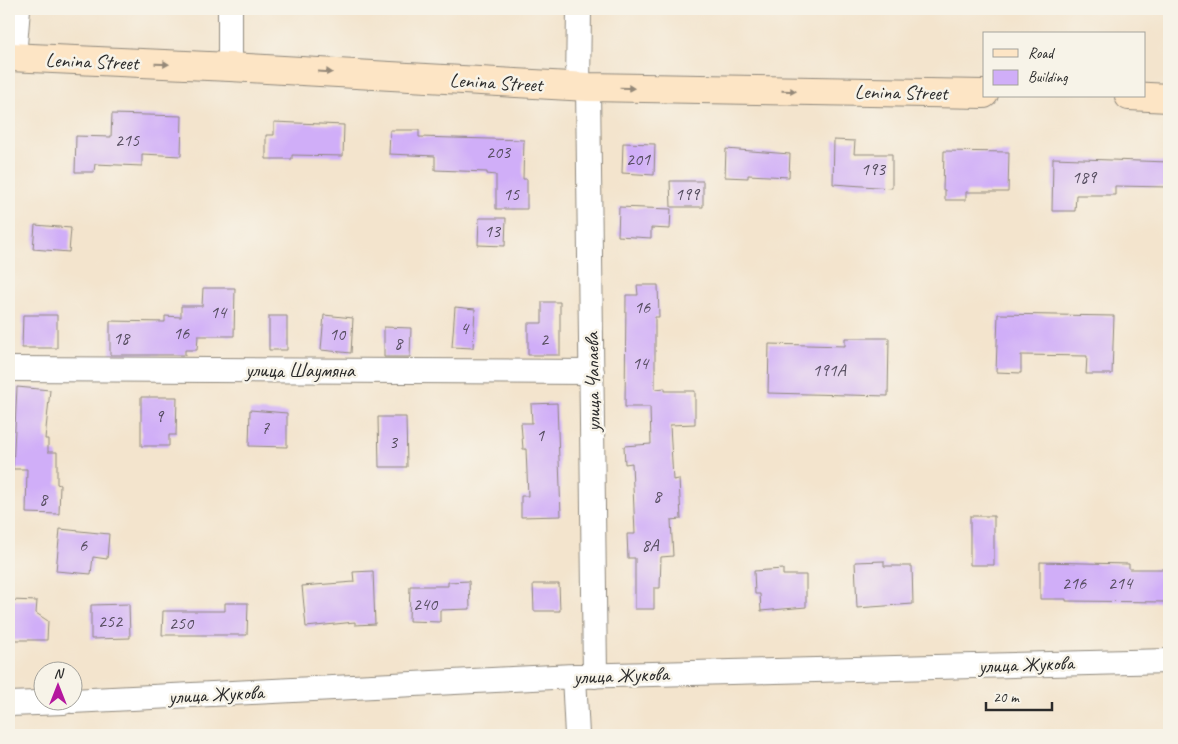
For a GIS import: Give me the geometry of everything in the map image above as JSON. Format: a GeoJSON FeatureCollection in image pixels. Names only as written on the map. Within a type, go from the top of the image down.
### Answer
{"type":"FeatureCollection","features":[{"type":"Feature","properties":{"kind":"main road","name":"Lenina Street"},"geometry":{"type":"LineString","coordinates":[[12,57],[583,87],[983,94]]}},
{"type":"Feature","properties":{"kind":"main road"},"geometry":{"type":"LineString","coordinates":[[1146,97],[1169,98]]}},
{"type":"Feature","properties":{"kind":"street"},"geometry":{"type":"LineString","coordinates":[[12,57],[18,9]]}},
{"type":"Feature","properties":{"kind":"street"},"geometry":{"type":"LineString","coordinates":[[230,9],[230,67]]}},
{"type":"Feature","properties":{"kind":"street","name":"улица Чапаева"},"geometry":{"type":"LineString","coordinates":[[577,735],[584,676],[592,372],[579,9]]}},
{"type":"Feature","properties":{"kind":"street","name":"улица Шаумяна"},"geometry":{"type":"LineString","coordinates":[[9,369],[592,372]]}},
{"type":"Feature","properties":{"kind":"street","name":"улица Жукова"},"geometry":{"type":"LineString","coordinates":[[82,701],[584,676],[1169,661]]}},
{"type":"Feature","properties":{"kind":"street"},"geometry":{"type":"LineString","coordinates":[[9,704],[32,703]]}},
{"type":"Feature","properties":{"kind":"building"},"geometry":{"type":"Polygon","coordinates":[[[112,114],[182,116],[181,156],[142,154],[142,166],[95,164],[94,172],[75,172],[76,136],[111,137],[112,114]]]}},
{"type":"Feature","properties":{"kind":"building"},"geometry":{"type":"Polygon","coordinates":[[[274,122],[344,125],[343,156],[292,155],[292,159],[266,159],[266,135],[274,135],[274,122]]]}},
{"type":"Feature","properties":{"kind":"building"},"geometry":{"type":"Polygon","coordinates":[[[390,130],[419,130],[419,137],[524,140],[523,179],[527,179],[527,209],[496,209],[496,175],[487,174],[487,172],[435,170],[435,156],[389,154],[390,130]]]}},
{"type":"Feature","properties":{"kind":"building"},"geometry":{"type":"Polygon","coordinates":[[[834,140],[855,141],[854,154],[892,154],[892,188],[833,184],[834,140]]]}},
{"type":"Feature","properties":{"kind":"building"},"geometry":{"type":"Polygon","coordinates":[[[623,143],[655,144],[654,175],[622,173],[623,143]]]}},
{"type":"Feature","properties":{"kind":"building"},"geometry":{"type":"Polygon","coordinates":[[[726,149],[790,154],[789,177],[748,175],[748,178],[725,177],[726,149]]]}},
{"type":"Feature","properties":{"kind":"building"},"geometry":{"type":"Polygon","coordinates":[[[944,151],[1009,152],[1008,192],[966,192],[966,200],[945,200],[945,190],[943,190],[944,151]]]}},
{"type":"Feature","properties":{"kind":"building"},"geometry":{"type":"Polygon","coordinates":[[[1053,158],[1169,162],[1169,187],[1115,186],[1115,195],[1076,195],[1075,211],[1052,211],[1053,158]]]}},
{"type":"Feature","properties":{"kind":"building"},"geometry":{"type":"Polygon","coordinates":[[[670,181],[703,181],[703,207],[671,207],[670,181]]]}},
{"type":"Feature","properties":{"kind":"building"},"geometry":{"type":"Polygon","coordinates":[[[619,207],[671,209],[670,229],[651,228],[651,238],[618,236],[619,207]]]}},
{"type":"Feature","properties":{"kind":"building"},"geometry":{"type":"Polygon","coordinates":[[[479,218],[506,218],[505,246],[478,245],[479,218]]]}},
{"type":"Feature","properties":{"kind":"building"},"geometry":{"type":"Polygon","coordinates":[[[35,225],[71,228],[69,252],[33,249],[35,225]]]}},
{"type":"Feature","properties":{"kind":"building"},"geometry":{"type":"Polygon","coordinates":[[[637,285],[658,285],[659,317],[655,317],[655,389],[695,391],[695,424],[670,425],[673,480],[679,479],[681,519],[671,520],[673,556],[661,557],[660,588],[654,588],[654,609],[635,609],[635,558],[628,558],[627,534],[635,534],[632,463],[625,464],[624,446],[651,444],[650,407],[625,407],[626,295],[638,295],[637,285]]]}},
{"type":"Feature","properties":{"kind":"building"},"geometry":{"type":"Polygon","coordinates":[[[203,288],[235,288],[234,336],[198,336],[197,350],[185,350],[185,355],[110,355],[110,321],[165,322],[165,316],[181,317],[181,306],[202,306],[203,288]]]}},
{"type":"Feature","properties":{"kind":"building"},"geometry":{"type":"Polygon","coordinates":[[[542,302],[560,302],[560,355],[528,355],[528,323],[542,323],[542,302]]]}},
{"type":"Feature","properties":{"kind":"building"},"geometry":{"type":"Polygon","coordinates":[[[455,307],[475,309],[473,348],[452,347],[455,307]]]}},
{"type":"Feature","properties":{"kind":"building"},"geometry":{"type":"Polygon","coordinates":[[[998,314],[1114,316],[1112,374],[1086,374],[1087,356],[1021,355],[1021,373],[996,372],[998,314]]]}},
{"type":"Feature","properties":{"kind":"building"},"geometry":{"type":"Polygon","coordinates":[[[23,315],[57,315],[57,348],[22,348],[23,315]]]}},
{"type":"Feature","properties":{"kind":"building"},"geometry":{"type":"Polygon","coordinates":[[[324,315],[353,318],[351,353],[321,350],[324,315]]]}},
{"type":"Feature","properties":{"kind":"building"},"geometry":{"type":"Polygon","coordinates":[[[269,316],[287,316],[287,350],[269,350],[269,316]]]}},
{"type":"Feature","properties":{"kind":"building"},"geometry":{"type":"Polygon","coordinates":[[[384,327],[411,328],[410,357],[384,357],[384,327]]]}},
{"type":"Feature","properties":{"kind":"building"},"geometry":{"type":"Polygon","coordinates":[[[845,338],[889,338],[888,396],[768,393],[769,344],[845,346],[845,338]]]}},
{"type":"Feature","properties":{"kind":"building"},"geometry":{"type":"Polygon","coordinates":[[[17,387],[50,390],[45,439],[48,439],[48,452],[57,452],[57,484],[60,485],[59,514],[26,513],[27,469],[13,469],[17,387]]]}},
{"type":"Feature","properties":{"kind":"building"},"geometry":{"type":"Polygon","coordinates":[[[141,397],[177,397],[176,435],[169,435],[169,446],[141,446],[141,397]]]}},
{"type":"Feature","properties":{"kind":"building"},"geometry":{"type":"Polygon","coordinates":[[[557,403],[561,516],[521,517],[521,496],[528,496],[526,449],[523,449],[521,423],[532,423],[531,404],[557,403]]]}},
{"type":"Feature","properties":{"kind":"building"},"geometry":{"type":"Polygon","coordinates":[[[250,410],[287,413],[287,447],[249,446],[250,410]]]}},
{"type":"Feature","properties":{"kind":"building"},"geometry":{"type":"Polygon","coordinates":[[[378,417],[406,417],[407,467],[379,467],[378,417]]]}},
{"type":"Feature","properties":{"kind":"building"},"geometry":{"type":"Polygon","coordinates":[[[970,516],[994,516],[994,565],[970,565],[970,516]]]}},
{"type":"Feature","properties":{"kind":"building"},"geometry":{"type":"Polygon","coordinates":[[[60,529],[109,534],[107,559],[93,557],[91,574],[56,571],[60,529]]]}},
{"type":"Feature","properties":{"kind":"building"},"geometry":{"type":"Polygon","coordinates":[[[884,561],[884,566],[912,566],[913,604],[857,608],[855,562],[884,561]]]}},
{"type":"Feature","properties":{"kind":"building"},"geometry":{"type":"Polygon","coordinates":[[[1040,562],[1129,564],[1129,569],[1169,569],[1169,602],[1040,599],[1040,562]]]}},
{"type":"Feature","properties":{"kind":"building"},"geometry":{"type":"Polygon","coordinates":[[[783,569],[783,575],[806,575],[806,607],[761,611],[760,594],[755,594],[754,571],[783,569]]]}},
{"type":"Feature","properties":{"kind":"building"},"geometry":{"type":"Polygon","coordinates":[[[373,571],[375,624],[355,625],[355,622],[306,627],[302,586],[354,582],[353,572],[373,571]]]}},
{"type":"Feature","properties":{"kind":"building"},"geometry":{"type":"Polygon","coordinates":[[[469,581],[470,609],[440,610],[440,622],[409,621],[410,586],[448,586],[448,582],[469,581]]]}},
{"type":"Feature","properties":{"kind":"building"},"geometry":{"type":"Polygon","coordinates":[[[533,584],[559,584],[560,611],[534,611],[533,584]]]}},
{"type":"Feature","properties":{"kind":"building"},"geometry":{"type":"Polygon","coordinates":[[[11,600],[37,601],[36,613],[48,621],[47,640],[10,640],[11,600]]]}},
{"type":"Feature","properties":{"kind":"building"},"geometry":{"type":"Polygon","coordinates":[[[225,603],[248,603],[247,635],[162,635],[163,611],[225,611],[225,603]]]}},
{"type":"Feature","properties":{"kind":"building"},"geometry":{"type":"Polygon","coordinates":[[[129,604],[130,638],[91,639],[91,605],[129,604]]]}}]}
